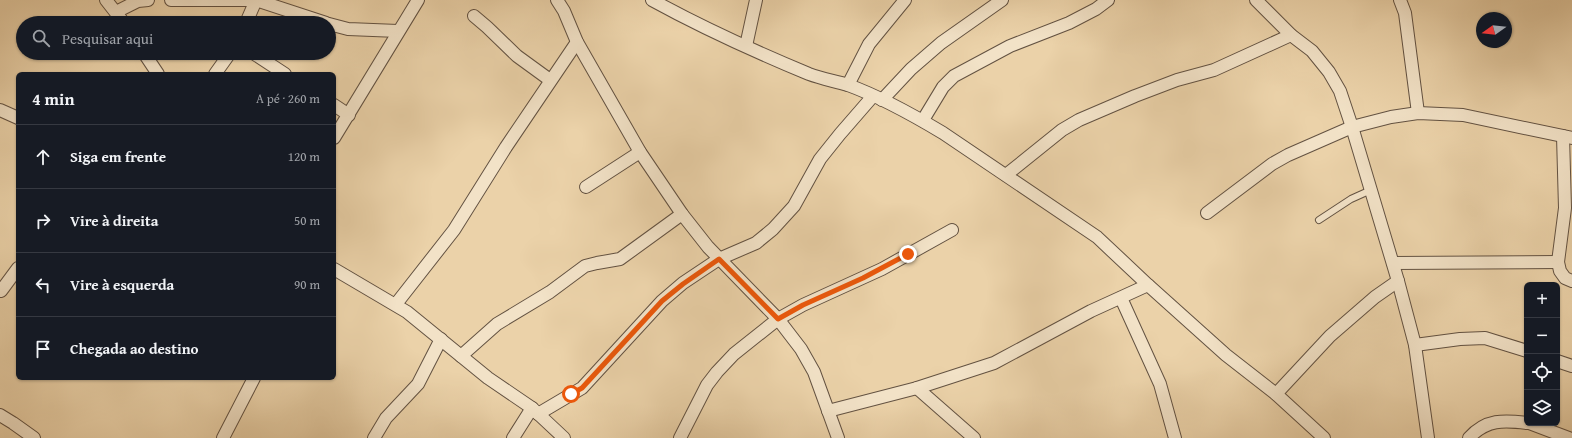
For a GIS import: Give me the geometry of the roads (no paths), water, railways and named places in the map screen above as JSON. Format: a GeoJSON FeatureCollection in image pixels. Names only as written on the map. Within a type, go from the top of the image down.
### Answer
{"type":"FeatureCollection","features":[{"type":"Feature","properties":{"kind":"street"},"geometry":{"type":"LineString","coordinates":[[106,0],[119,16]]}},
{"type":"Feature","properties":{"kind":"street"},"geometry":{"type":"LineString","coordinates":[[116,12],[138,1],[148,0]]}},
{"type":"Feature","properties":{"kind":"street"},"geometry":{"type":"LineString","coordinates":[[171,0],[256,0],[305,16]]}},
{"type":"Feature","properties":{"kind":"street"},"geometry":{"type":"LineString","coordinates":[[249,16],[256,0]]}},
{"type":"Feature","properties":{"kind":"street"},"geometry":{"type":"LineString","coordinates":[[336,135],[418,0]]}},
{"type":"Feature","properties":{"kind":"street"},"geometry":{"type":"LineString","coordinates":[[557,0],[564,11],[577,42],[640,152],[682,214],[719,259],[778,319],[801,349],[814,372],[838,438]]}},
{"type":"Feature","properties":{"kind":"street"},"geometry":{"type":"LineString","coordinates":[[652,0],[692,22],[811,75],[848,85],[923,120],[1097,237],[1226,355],[1276,394],[1324,438]]}},
{"type":"Feature","properties":{"kind":"street"},"geometry":{"type":"LineString","coordinates":[[746,46],[756,0]]}},
{"type":"Feature","properties":{"kind":"street"},"geometry":{"type":"LineString","coordinates":[[848,85],[869,44],[905,0]]}},
{"type":"Feature","properties":{"kind":"street"},"geometry":{"type":"LineString","coordinates":[[513,438],[535,411],[582,388],[662,301],[683,284],[719,259],[756,243],[773,229],[794,206],[820,159],[840,134],[878,98],[941,43],[1002,0]]}},
{"type":"Feature","properties":{"kind":"street"},"geometry":{"type":"LineString","coordinates":[[923,120],[943,88],[954,76],[1010,46],[1069,23],[1096,9],[1108,0]]}},
{"type":"Feature","properties":{"kind":"street"},"geometry":{"type":"LineString","coordinates":[[1256,0],[1291,35],[1312,51],[1329,72],[1340,91],[1393,264],[1415,345],[1428,438]]}},
{"type":"Feature","properties":{"kind":"street"},"geometry":{"type":"LineString","coordinates":[[1400,0],[1404,13],[1418,113]]}},
{"type":"Feature","properties":{"kind":"street"},"geometry":{"type":"LineString","coordinates":[[474,16],[488,27],[516,56],[550,80]]}},
{"type":"Feature","properties":{"kind":"street"},"geometry":{"type":"LineString","coordinates":[[336,26],[348,29],[398,31]]}},
{"type":"Feature","properties":{"kind":"street"},"geometry":{"type":"LineString","coordinates":[[1006,175],[1062,130],[1079,120],[1177,80],[1214,70],[1291,35]]}},
{"type":"Feature","properties":{"kind":"street"},"geometry":{"type":"LineString","coordinates":[[396,304],[454,230],[550,80],[577,42]]}},
{"type":"Feature","properties":{"kind":"street"},"geometry":{"type":"LineString","coordinates":[[149,60],[157,72]]}},
{"type":"Feature","properties":{"kind":"street"},"geometry":{"type":"LineString","coordinates":[[216,72],[225,60]]}},
{"type":"Feature","properties":{"kind":"street"},"geometry":{"type":"LineString","coordinates":[[263,60],[283,72]]}},
{"type":"Feature","properties":{"kind":"street"},"geometry":{"type":"LineString","coordinates":[[336,106],[349,115]]}},
{"type":"Feature","properties":{"kind":"street"},"geometry":{"type":"LineString","coordinates":[[0,110],[16,117]]}},
{"type":"Feature","properties":{"kind":"street"},"geometry":{"type":"LineString","coordinates":[[1207,213],[1272,164],[1352,127],[1391,117],[1418,113],[1463,115],[1567,137],[1569,209],[1558,262],[1560,271],[1566,278],[1572,281]]}},
{"type":"Feature","properties":{"kind":"street"},"geometry":{"type":"LineString","coordinates":[[586,187],[640,152]]}},
{"type":"Feature","properties":{"kind":"street"},"geometry":{"type":"LineString","coordinates":[[461,356],[497,324],[550,292],[585,266],[596,262],[620,259],[682,214]]}},
{"type":"Feature","properties":{"kind":"street"},"geometry":{"type":"LineString","coordinates":[[680,438],[707,385],[717,372],[734,354],[778,319],[803,305],[882,269],[952,230]]}},
{"type":"Feature","properties":{"kind":"street"},"geometry":{"type":"LineString","coordinates":[[1393,264],[1558,262]]}},
{"type":"Feature","properties":{"kind":"street"},"geometry":{"type":"LineString","coordinates":[[336,270],[396,304],[488,378],[535,411],[564,438]]}},
{"type":"Feature","properties":{"kind":"street"},"geometry":{"type":"LineString","coordinates":[[1,291],[16,271]]}},
{"type":"Feature","properties":{"kind":"street"},"geometry":{"type":"LineString","coordinates":[[1276,394],[1330,336],[1375,297],[1398,281]]}},
{"type":"Feature","properties":{"kind":"street"},"geometry":{"type":"LineString","coordinates":[[828,411],[917,388],[994,362],[1091,312],[1148,285]]}},
{"type":"Feature","properties":{"kind":"street"},"geometry":{"type":"LineString","coordinates":[[1121,298],[1160,384],[1175,438]]}},
{"type":"Feature","properties":{"kind":"street"},"geometry":{"type":"LineString","coordinates":[[1415,345],[1460,339],[1485,338],[1524,350]]}},
{"type":"Feature","properties":{"kind":"street"},"geometry":{"type":"LineString","coordinates":[[374,438],[386,418],[418,384],[441,339]]}},
{"type":"Feature","properties":{"kind":"street"},"geometry":{"type":"LineString","coordinates":[[1560,362],[1572,366]]}},
{"type":"Feature","properties":{"kind":"street"},"geometry":{"type":"LineString","coordinates":[[223,438],[253,380]]}},
{"type":"Feature","properties":{"kind":"street"},"geometry":{"type":"LineString","coordinates":[[917,388],[974,438]]}},
{"type":"Feature","properties":{"kind":"street"},"geometry":{"type":"LineString","coordinates":[[0,415],[34,438]]}},
{"type":"Feature","properties":{"kind":"street"},"geometry":{"type":"LineString","coordinates":[[1468,438],[1475,430],[1490,424],[1505,420],[1524,422]]}},
{"type":"Feature","properties":{"kind":"street"},"geometry":{"type":"LineString","coordinates":[[1536,426],[1569,438]]}},
{"type":"Feature","properties":{"kind":"lane"},"geometry":{"type":"LineString","coordinates":[[1319,220],[1351,199],[1371,190]]}}]}
